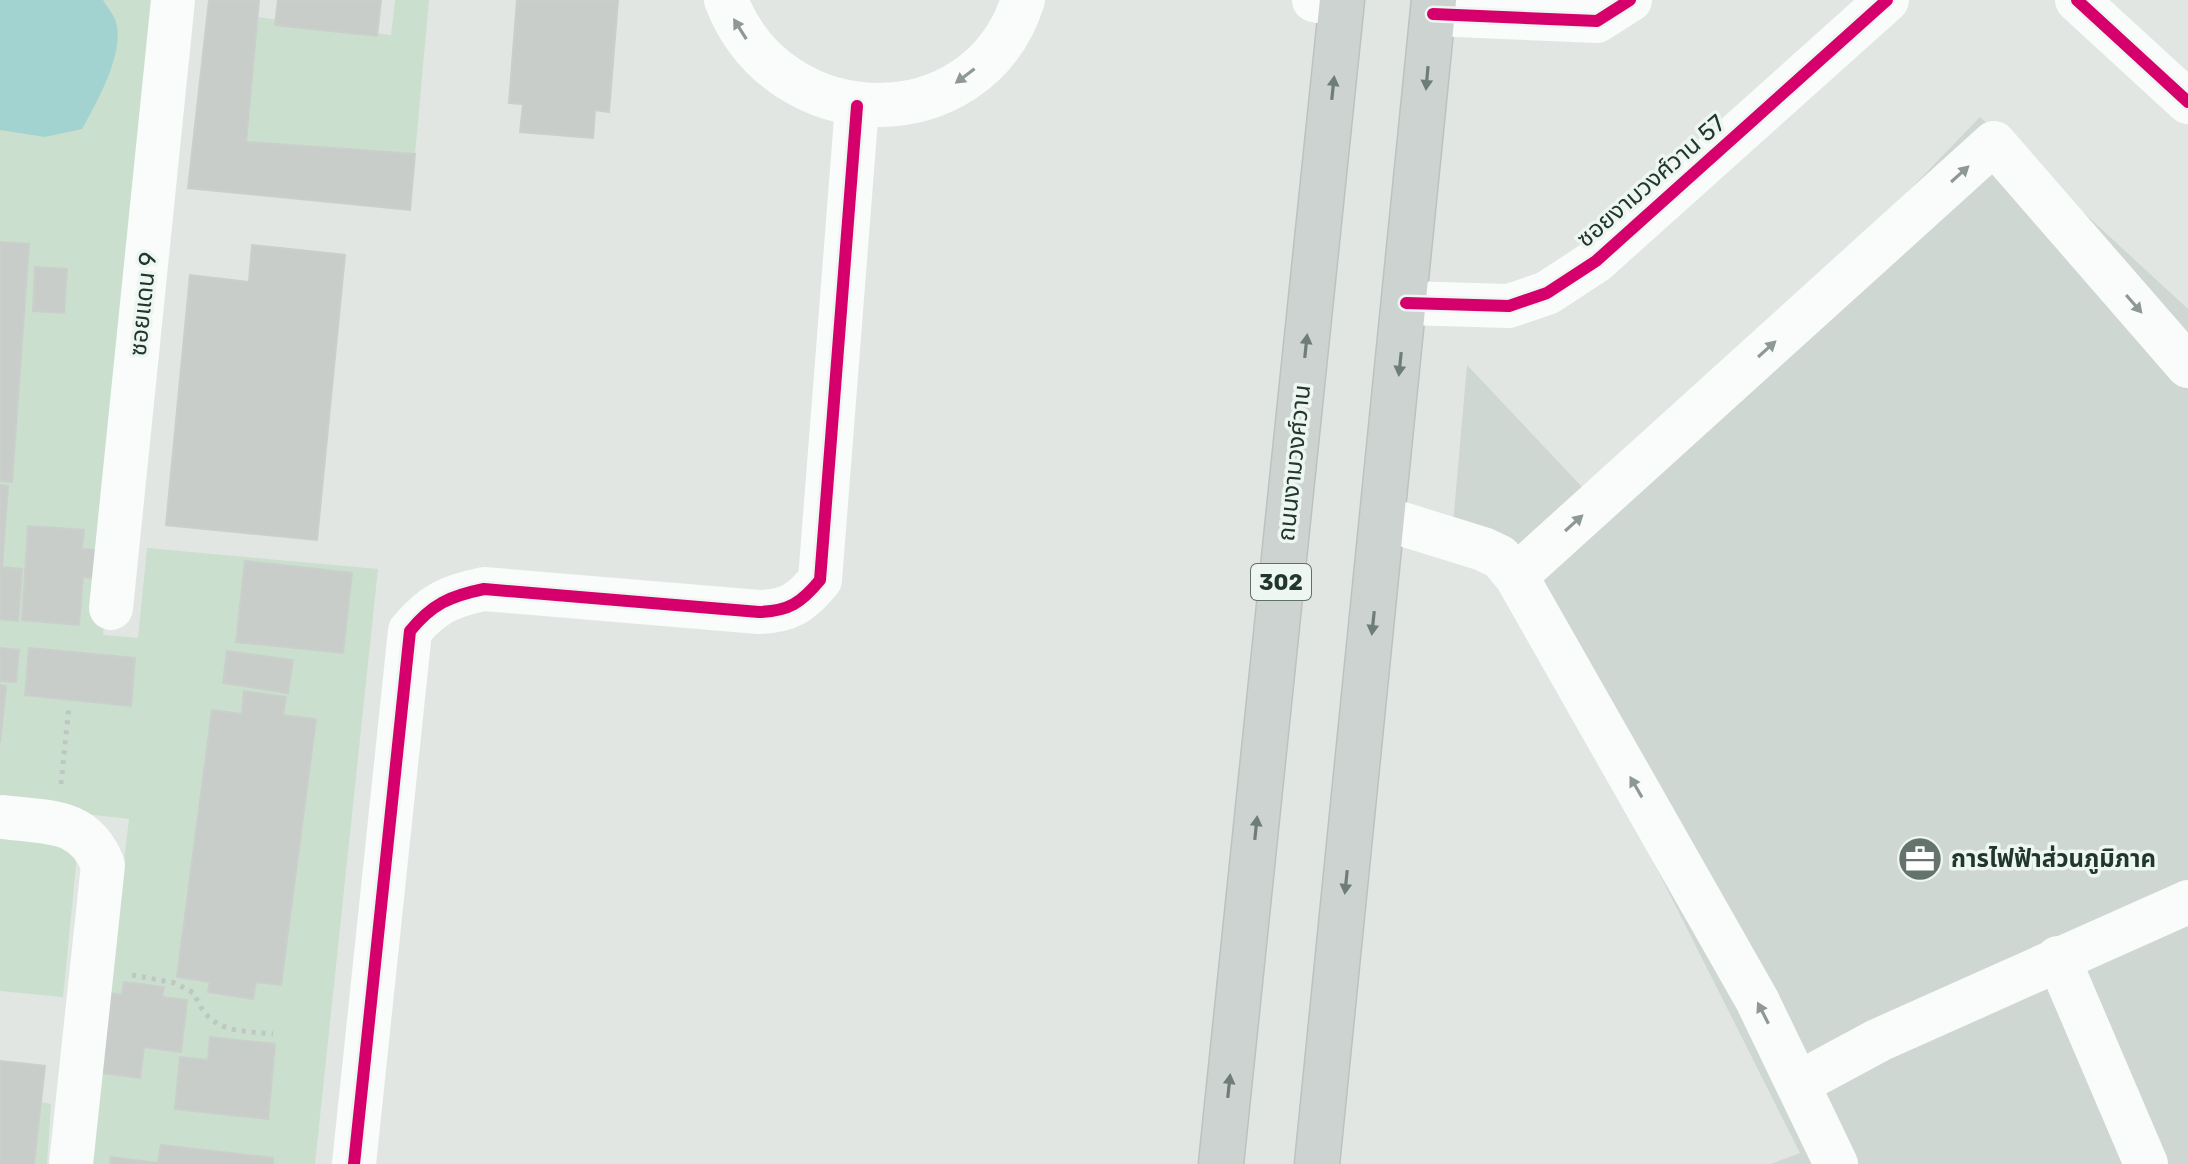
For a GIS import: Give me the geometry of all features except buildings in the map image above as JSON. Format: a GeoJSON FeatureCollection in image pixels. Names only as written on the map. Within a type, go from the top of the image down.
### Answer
{"type":"FeatureCollection","features":[{"type":"Feature","properties":{"kind":"main road","name":"ถนนงามวงศ์วาน"},"geometry":{"type":"LineString","coordinates":[[1221,1164],[1332,2]]}},
{"type":"Feature","properties":{"kind":"main road"},"geometry":{"type":"LineString","coordinates":[[1317,1164],[1406,303],[1433,7]]}},
{"type":"Feature","properties":{"kind":"street","name":"ซอยแดน 9"},"geometry":{"type":"LineString","coordinates":[[111,608],[173,0]]}},
{"type":"Feature","properties":{"kind":"street"},"geometry":{"type":"LineString","coordinates":[[726,0],[736,26],[767,65],[809,93],[857,106],[905,104],[950,88],[989,59],[1017,19],[1023,0]]}},
{"type":"Feature","properties":{"kind":"street"},"geometry":{"type":"LineString","coordinates":[[1433,7],[1597,21],[1630,0]]}},
{"type":"Feature","properties":{"kind":"street","name":"ซอยงามวงศ์วาน 57"},"geometry":{"type":"LineString","coordinates":[[1406,303],[1509,306],[1547,293],[1596,261],[1887,0]]}},
{"type":"Feature","properties":{"kind":"street"},"geometry":{"type":"LineString","coordinates":[[2077,0],[2188,102]]}},
{"type":"Feature","properties":{"kind":"street"},"geometry":{"type":"LineString","coordinates":[[354,1164],[410,631],[426,611],[447,597],[484,589],[759,612],[785,611],[804,600],[820,580],[857,106]]}},
{"type":"Feature","properties":{"kind":"street"},"geometry":{"type":"LineString","coordinates":[[1516,576],[1994,143],[2188,366]]}},
{"type":"Feature","properties":{"kind":"street"},"geometry":{"type":"LineString","coordinates":[[1383,518],[1483,549],[1500,557],[1516,576],[1757,1000],[1836,1164]]}},
{"type":"Feature","properties":{"kind":"street"},"geometry":{"type":"LineString","coordinates":[[3,817],[57,825],[88,836],[103,865],[71,1164]]}},
{"type":"Feature","properties":{"kind":"street"},"geometry":{"type":"LineString","coordinates":[[1799,1083],[1879,1040],[2188,902]]}},
{"type":"Feature","properties":{"kind":"street"},"geometry":{"type":"LineString","coordinates":[[2058,958],[2146,1164]]}},
{"type":"Feature","properties":{"kind":"path"},"geometry":{"type":"LineString","coordinates":[[57,825],[69,706]]}},
{"type":"Feature","properties":{"kind":"path"},"geometry":{"type":"LineString","coordinates":[[92,968],[175,983],[194,993],[201,1012],[216,1023],[230,1030],[273,1034]]}},
{"type":"Feature","properties":{"kind":"shaded area","name":"การไฟฟ้าส่วนภูมิภาค"},"geometry":{"type":"Polygon","coordinates":[[[1980,117],[2188,309],[2188,1164],[1771,1164],[1800,1153],[1504,565],[1450,558],[1467,365],[1602,508],[1980,117]]]}},
{"type":"Feature","properties":{"kind":"green space"},"geometry":{"type":"Polygon","coordinates":[[[0,0],[157,0],[103,635],[138,638],[147,548],[378,569],[315,1164],[88,1164],[129,819],[0,804],[0,743],[6,687],[0,685],[0,0]]]}},
{"type":"Feature","properties":{"kind":"green space"},"geometry":{"type":"Polygon","coordinates":[[[395,0],[429,0],[415,154],[246,142],[257,17],[391,35],[395,0]]]}},
{"type":"Feature","properties":{"kind":"green space"},"geometry":{"type":"Polygon","coordinates":[[[0,838],[78,846],[63,997],[0,991],[0,838]]]}},
{"type":"Feature","properties":{"kind":"green space"},"geometry":{"type":"Polygon","coordinates":[[[0,1095],[51,1104],[47,1164],[0,1164],[0,1095]]]}},
{"type":"Feature","properties":{"kind":"water"},"geometry":{"type":"Polygon","coordinates":[[[0,0],[103,0],[112,14],[118,34],[117,48],[102,91],[82,129],[45,137],[0,130],[0,0]]]}},
{"type":"Feature","properties":{"kind":"cycle path"},"geometry":{"type":"LineString","coordinates":[[1433,14],[1597,21],[1630,0]]}},
{"type":"Feature","properties":{"kind":"cycle path"},"geometry":{"type":"LineString","coordinates":[[1406,303],[1509,306],[1547,293],[1596,261],[1887,0]]}},
{"type":"Feature","properties":{"kind":"cycle path"},"geometry":{"type":"LineString","coordinates":[[2077,0],[2188,102]]}},
{"type":"Feature","properties":{"kind":"cycle path"},"geometry":{"type":"LineString","coordinates":[[354,1164],[410,631],[442,602],[484,589],[759,612],[779,610],[794,604],[820,580],[857,106]]}},
{"type":"Feature","properties":{"kind":"place","name":"การไฟฟ้าส่วนภูมิภาค"},"geometry":{"type":"Point","coordinates":[1920,859]}}]}
